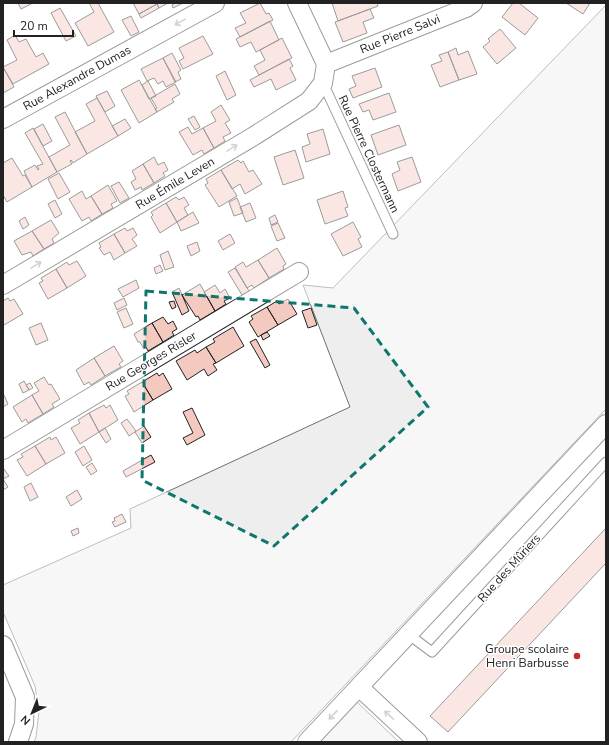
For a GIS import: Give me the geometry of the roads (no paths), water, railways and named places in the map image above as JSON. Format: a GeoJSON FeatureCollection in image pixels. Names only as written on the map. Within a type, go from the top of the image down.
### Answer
{"type":"FeatureCollection","features":[{"type":"Feature","properties":{"kind":"street","name":"Rue Alexandre Dumas"},"geometry":{"type":"LineString","coordinates":[[3,119],[215,3]]}},
{"type":"Feature","properties":{"kind":"street"},"geometry":{"type":"LineString","coordinates":[[297,3],[326,64]]}},
{"type":"Feature","properties":{"kind":"street","name":"Rue Pierre Salvi"},"geometry":{"type":"LineString","coordinates":[[326,64],[466,8],[472,3]]}},
{"type":"Feature","properties":{"kind":"street","name":"Rue Émile Leven"},"geometry":{"type":"LineString","coordinates":[[3,285],[309,101],[323,83],[326,64]]}},
{"type":"Feature","properties":{"kind":"street","name":"Rue Georges Risler"},"geometry":{"type":"LineString","coordinates":[[3,450],[299,272]]}},
{"type":"Feature","properties":{"kind":"street"},"geometry":{"type":"LineString","coordinates":[[307,742],[605,428]]}},
{"type":"Feature","properties":{"kind":"street"},"geometry":{"type":"LineString","coordinates":[[3,645],[25,697],[24,724],[18,742]]}},
{"type":"Feature","properties":{"kind":"street"},"geometry":{"type":"LineString","coordinates":[[359,687],[418,742]]}},
{"type":"Feature","properties":{"kind":"lane","name":"Rue Pierre Clostermann"},"geometry":{"type":"LineString","coordinates":[[323,83],[393,234]]}},
{"type":"Feature","properties":{"kind":"lane","name":"Rue des Mûriers"},"geometry":{"type":"LineString","coordinates":[[408,634],[432,652],[606,462]]}},
{"type":"Feature","properties":{"kind":"place","name":"Groupe scolaire Henri Barbusse"},"geometry":{"type":"Point","coordinates":[577,656]}}]}
